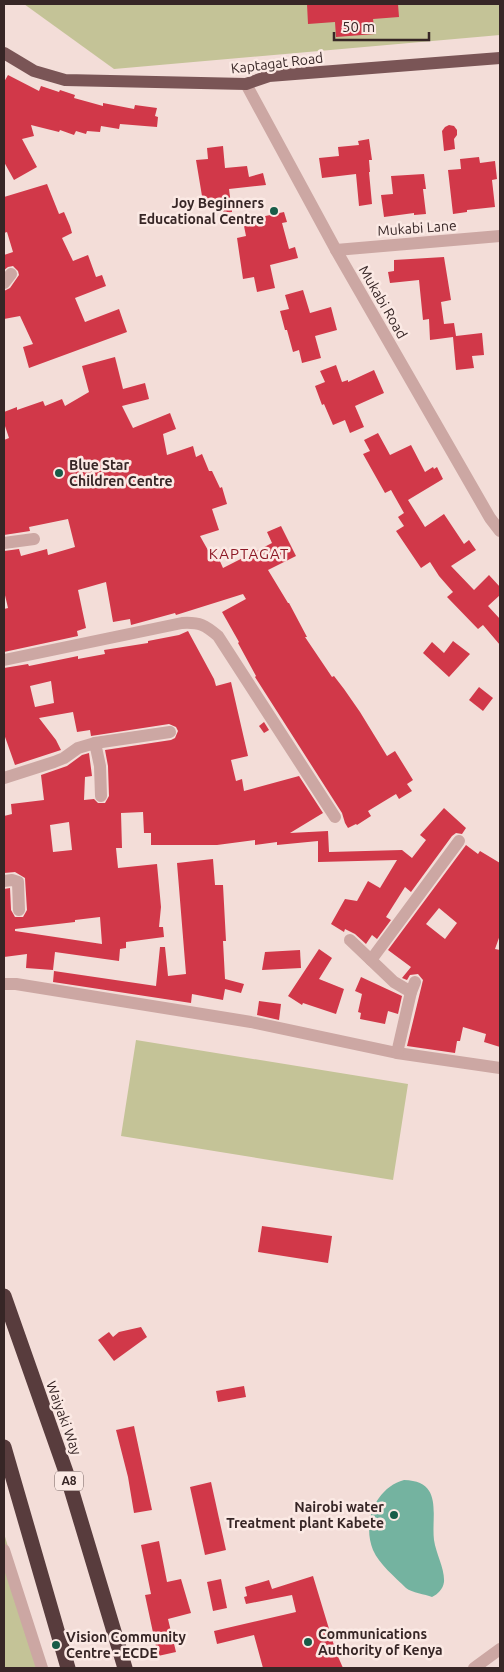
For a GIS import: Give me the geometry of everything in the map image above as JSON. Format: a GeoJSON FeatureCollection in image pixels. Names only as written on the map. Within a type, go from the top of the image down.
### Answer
{"type":"FeatureCollection","features":[{"type":"Feature","properties":{"kind":"highway","name":"Waiyaki Way"},"geometry":{"type":"LineString","coordinates":[[4,1296],[66,1472],[125,1668]]}},
{"type":"Feature","properties":{"kind":"highway"},"geometry":{"type":"LineString","coordinates":[[4,1447],[68,1668]]}},
{"type":"Feature","properties":{"kind":"main road","name":"Kaptagat Road"},"geometry":{"type":"LineString","coordinates":[[4,53],[34,71],[65,80],[246,84],[269,76],[500,58]]}},
{"type":"Feature","properties":{"kind":"street","name":"Mukabi Road"},"geometry":{"type":"LineString","coordinates":[[246,84],[336,250],[490,518],[500,531]]}},
{"type":"Feature","properties":{"kind":"street","name":"Mukabi Lane"},"geometry":{"type":"LineString","coordinates":[[336,250],[500,236]]}},
{"type":"Feature","properties":{"kind":"street"},"geometry":{"type":"LineString","coordinates":[[4,543],[34,540]]}},
{"type":"Feature","properties":{"kind":"street"},"geometry":{"type":"LineString","coordinates":[[4,660],[182,623],[196,622],[207,627],[218,636],[335,816]]}},
{"type":"Feature","properties":{"kind":"street"},"geometry":{"type":"LineString","coordinates":[[4,778],[54,762],[64,758],[78,748],[95,743],[170,732]]}},
{"type":"Feature","properties":{"kind":"street"},"geometry":{"type":"LineString","coordinates":[[95,743],[100,766],[101,796]]}},
{"type":"Feature","properties":{"kind":"street"},"geometry":{"type":"LineString","coordinates":[[371,960],[459,841]]}},
{"type":"Feature","properties":{"kind":"street"},"geometry":{"type":"LineString","coordinates":[[4,881],[12,880],[18,882],[19,910]]}},
{"type":"Feature","properties":{"kind":"street"},"geometry":{"type":"LineString","coordinates":[[350,940],[394,982],[413,987],[397,1053]]}},
{"type":"Feature","properties":{"kind":"street"},"geometry":{"type":"LineString","coordinates":[[4,984],[16,984],[251,1022],[397,1053],[500,1068]]}},
{"type":"Feature","properties":{"kind":"street"},"geometry":{"type":"LineString","coordinates":[[4,1550],[42,1668]]}},
{"type":"Feature","properties":{"kind":"street"},"geometry":{"type":"LineString","coordinates":[[474,1668],[500,1649]]}},
{"type":"Feature","properties":{"kind":"shaded area"},"geometry":{"type":"Polygon","coordinates":[[[24,4],[500,4],[500,35],[114,69],[24,4]]]}},
{"type":"Feature","properties":{"kind":"shaded area"},"geometry":{"type":"Polygon","coordinates":[[[136,1040],[408,1084],[393,1180],[121,1136],[136,1040]]]}},
{"type":"Feature","properties":{"kind":"shaded area"},"geometry":{"type":"Polygon","coordinates":[[[404,1480],[417,1482],[425,1486],[433,1501],[434,1540],[444,1582],[440,1591],[432,1597],[406,1588],[379,1560],[370,1540],[370,1518],[373,1508],[385,1491],[394,1484],[404,1480]]]}},
{"type":"Feature","properties":{"kind":"shaded area"},"geometry":{"type":"Polygon","coordinates":[[[4,1533],[43,1668],[4,1668],[4,1533]]]}},
{"type":"Feature","properties":{"kind":"building"},"geometry":{"type":"Polygon","coordinates":[[[307,4],[398,4],[399,17],[373,19],[375,34],[336,37],[335,22],[308,24],[307,4]]]}},
{"type":"Feature","properties":{"kind":"building"},"geometry":{"type":"Polygon","coordinates":[[[8,75],[39,91],[41,86],[59,92],[60,90],[75,95],[74,98],[103,106],[103,103],[134,109],[135,105],[157,108],[155,116],[158,117],[157,127],[120,124],[119,129],[101,126],[100,132],[87,131],[86,134],[76,131],[74,135],[60,130],[59,132],[31,125],[34,136],[22,139],[37,167],[14,180],[4,162],[4,82],[8,75]]]}},
{"type":"Feature","properties":{"kind":"building"},"geometry":{"type":"Polygon","coordinates":[[[449,125],[454,126],[457,130],[457,135],[454,139],[455,149],[444,151],[442,131],[449,125]]]}},
{"type":"Feature","properties":{"kind":"building"},"geometry":{"type":"Polygon","coordinates":[[[369,139],[372,160],[369,160],[369,172],[372,204],[359,206],[356,174],[322,178],[319,158],[339,156],[338,147],[359,145],[358,141],[369,139]]]}},
{"type":"Feature","properties":{"kind":"building"},"geometry":{"type":"Polygon","coordinates":[[[223,146],[225,168],[247,166],[249,177],[263,173],[266,185],[229,189],[232,212],[215,213],[214,200],[203,202],[196,160],[208,159],[207,148],[223,146]]]}},
{"type":"Feature","properties":{"kind":"building"},"geometry":{"type":"Polygon","coordinates":[[[479,157],[480,163],[495,161],[497,179],[492,180],[495,207],[467,210],[467,212],[453,214],[448,170],[461,169],[460,159],[479,157]]]}},
{"type":"Feature","properties":{"kind":"building"},"geometry":{"type":"Polygon","coordinates":[[[424,174],[426,189],[423,189],[426,214],[414,215],[414,213],[384,217],[381,195],[393,194],[391,176],[424,174]]]}},
{"type":"Feature","properties":{"kind":"building"},"geometry":{"type":"Polygon","coordinates":[[[47,184],[59,214],[64,212],[70,226],[72,233],[62,238],[73,261],[88,255],[96,277],[102,275],[106,286],[75,298],[85,322],[119,309],[127,332],[29,368],[23,347],[33,344],[20,316],[4,319],[4,291],[10,288],[19,275],[13,266],[4,270],[4,255],[13,252],[7,232],[4,233],[4,197],[47,184]]]}},
{"type":"Feature","properties":{"kind":"building"},"geometry":{"type":"Polygon","coordinates":[[[284,212],[287,222],[282,223],[289,249],[295,247],[298,258],[270,265],[275,288],[257,292],[254,277],[243,279],[237,238],[246,236],[243,221],[284,212]]]}},
{"type":"Feature","properties":{"kind":"building"},"geometry":{"type":"Polygon","coordinates":[[[444,257],[451,300],[441,302],[444,324],[454,323],[456,336],[482,333],[484,355],[472,356],[474,368],[456,370],[453,337],[430,340],[429,319],[423,320],[419,280],[390,283],[388,272],[394,271],[394,260],[444,257]]]}},
{"type":"Feature","properties":{"kind":"building"},"geometry":{"type":"Polygon","coordinates":[[[303,290],[310,313],[331,307],[337,330],[315,336],[321,358],[302,363],[299,350],[293,352],[280,311],[289,309],[285,295],[303,290]]]}},
{"type":"Feature","properties":{"kind":"building"},"geometry":{"type":"Polygon","coordinates":[[[115,357],[123,389],[145,383],[149,399],[122,406],[133,428],[170,413],[176,429],[163,434],[167,455],[193,446],[196,457],[202,454],[209,471],[212,471],[220,488],[222,487],[227,504],[212,509],[219,530],[200,536],[214,561],[219,559],[223,568],[272,543],[267,532],[281,526],[296,556],[268,570],[289,603],[307,637],[305,637],[332,677],[334,676],[344,689],[387,756],[395,751],[413,780],[407,784],[412,791],[399,799],[396,794],[368,811],[371,816],[357,825],[348,828],[342,813],[255,677],[239,642],[222,612],[246,599],[243,594],[176,615],[175,613],[131,625],[130,619],[113,622],[106,582],[78,590],[86,628],[77,631],[78,636],[4,652],[4,609],[8,608],[4,591],[4,551],[19,549],[21,556],[47,549],[48,555],[75,547],[68,519],[29,527],[30,531],[4,535],[4,440],[9,438],[4,423],[4,412],[17,407],[17,410],[43,401],[45,406],[62,399],[65,406],[89,392],[82,366],[115,357]]]}},
{"type":"Feature","properties":{"kind":"building"},"geometry":{"type":"Polygon","coordinates":[[[336,365],[342,382],[348,380],[348,382],[374,370],[384,393],[355,406],[364,427],[350,433],[345,420],[333,425],[324,404],[322,405],[315,386],[325,382],[320,371],[336,365]]]}},
{"type":"Feature","properties":{"kind":"building"},"geometry":{"type":"Polygon","coordinates":[[[378,433],[390,455],[411,445],[425,472],[433,467],[434,469],[437,467],[443,479],[408,500],[425,527],[444,514],[464,544],[469,540],[476,550],[451,566],[474,590],[489,575],[500,587],[500,595],[488,606],[500,619],[500,645],[483,625],[478,629],[447,597],[453,592],[430,562],[421,568],[396,531],[404,526],[398,517],[404,513],[391,490],[385,493],[363,454],[370,451],[364,440],[378,433]]]}},
{"type":"Feature","properties":{"kind":"building"},"geometry":{"type":"Polygon","coordinates":[[[188,631],[216,686],[231,682],[248,756],[231,760],[236,781],[242,779],[244,791],[299,776],[323,813],[290,833],[328,831],[329,852],[402,850],[412,858],[426,840],[420,835],[444,808],[466,828],[462,834],[456,833],[452,836],[411,892],[405,887],[386,917],[391,920],[377,939],[372,935],[366,944],[355,934],[345,929],[344,932],[331,924],[345,899],[357,901],[368,881],[380,888],[397,860],[318,862],[318,841],[277,845],[277,842],[255,845],[255,840],[217,845],[151,845],[151,833],[144,833],[143,812],[121,813],[122,848],[116,848],[118,868],[157,864],[161,907],[159,927],[163,927],[164,937],[126,942],[126,948],[120,949],[119,961],[55,952],[53,970],[26,968],[27,954],[4,957],[4,889],[10,888],[11,910],[15,917],[23,917],[27,910],[25,878],[15,872],[4,873],[4,816],[12,814],[11,804],[44,800],[41,775],[67,766],[82,755],[89,753],[92,776],[85,777],[84,800],[94,799],[98,803],[105,803],[109,796],[108,766],[105,750],[171,740],[175,738],[178,731],[176,727],[169,724],[91,736],[90,730],[77,732],[73,712],[39,718],[56,740],[61,750],[15,765],[4,734],[4,668],[28,664],[29,666],[78,656],[78,659],[105,654],[104,650],[148,643],[148,641],[179,635],[188,631]],[[51,681],[30,686],[35,707],[54,703],[51,681]],[[69,822],[50,825],[53,852],[72,850],[69,822]],[[100,917],[75,920],[75,922],[15,929],[15,931],[102,944],[100,917]]]}},
{"type":"Feature","properties":{"kind":"building"},"geometry":{"type":"Polygon","coordinates":[[[453,641],[470,654],[449,677],[423,653],[432,642],[444,653],[453,641]]]}},
{"type":"Feature","properties":{"kind":"building"},"geometry":{"type":"Polygon","coordinates":[[[479,687],[493,698],[483,711],[469,700],[479,687]]]}},
{"type":"Feature","properties":{"kind":"building"},"geometry":{"type":"Polygon","coordinates":[[[264,722],[269,730],[264,733],[259,726],[264,722]]]}},
{"type":"Feature","properties":{"kind":"building"},"geometry":{"type":"Polygon","coordinates":[[[466,845],[478,854],[480,851],[500,863],[500,935],[495,949],[500,950],[500,1047],[484,1042],[486,1034],[463,1027],[460,1041],[457,1041],[455,1053],[407,1046],[423,980],[418,974],[410,975],[407,980],[402,978],[411,967],[388,950],[466,845]],[[439,908],[426,924],[445,939],[457,923],[439,908]]]}},
{"type":"Feature","properties":{"kind":"building"},"geometry":{"type":"Polygon","coordinates":[[[213,859],[215,885],[223,885],[226,941],[223,941],[225,979],[244,984],[241,993],[225,989],[223,1000],[192,994],[191,1003],[53,982],[54,971],[156,986],[160,947],[165,947],[168,976],[186,974],[177,863],[213,859]]]}},
{"type":"Feature","properties":{"kind":"building"},"geometry":{"type":"Polygon","coordinates":[[[319,949],[332,958],[319,979],[344,989],[336,1014],[303,1003],[302,1005],[288,996],[319,949]]]}},
{"type":"Feature","properties":{"kind":"building"},"geometry":{"type":"Polygon","coordinates":[[[300,950],[301,968],[262,970],[265,952],[300,950]]]}},
{"type":"Feature","properties":{"kind":"building"},"geometry":{"type":"Polygon","coordinates":[[[361,977],[402,996],[398,1014],[388,1011],[385,1024],[360,1019],[361,1013],[358,1012],[362,994],[355,991],[361,977]]]}},
{"type":"Feature","properties":{"kind":"building"},"geometry":{"type":"Polygon","coordinates":[[[259,1001],[281,1004],[279,1020],[257,1015],[259,1001]]]}},
{"type":"Feature","properties":{"kind":"building"},"geometry":{"type":"Polygon","coordinates":[[[262,1226],[332,1236],[328,1263],[258,1252],[262,1226]]]}},
{"type":"Feature","properties":{"kind":"building"},"geometry":{"type":"Polygon","coordinates":[[[141,1327],[147,1337],[114,1361],[98,1340],[109,1332],[113,1337],[119,1332],[141,1327]]]}},
{"type":"Feature","properties":{"kind":"building"},"geometry":{"type":"Polygon","coordinates":[[[244,1386],[246,1397],[218,1402],[216,1391],[244,1386]]]}},
{"type":"Feature","properties":{"kind":"building"},"geometry":{"type":"Polygon","coordinates":[[[134,1426],[152,1510],[134,1513],[128,1477],[116,1430],[134,1426]]]}},
{"type":"Feature","properties":{"kind":"building"},"geometry":{"type":"Polygon","coordinates":[[[211,1482],[226,1550],[205,1555],[190,1487],[211,1482]]]}},
{"type":"Feature","properties":{"kind":"building"},"geometry":{"type":"Polygon","coordinates":[[[159,1541],[167,1582],[181,1579],[191,1613],[168,1619],[176,1652],[158,1656],[145,1595],[151,1594],[141,1545],[159,1541]]]}},
{"type":"Feature","properties":{"kind":"building"},"geometry":{"type":"Polygon","coordinates":[[[313,1576],[336,1652],[343,1668],[263,1668],[254,1635],[217,1644],[214,1631],[296,1612],[292,1595],[246,1604],[244,1597],[247,1596],[245,1587],[269,1580],[272,1589],[313,1576]]]}},
{"type":"Feature","properties":{"kind":"building"},"geometry":{"type":"Polygon","coordinates":[[[221,1579],[227,1608],[213,1611],[207,1582],[221,1579]]]}},
{"type":"Feature","properties":{"kind":"place","name":"Joy Beginners Educational Centre"},"geometry":{"type":"Point","coordinates":[274,211]}},
{"type":"Feature","properties":{"kind":"place","name":"Blue Star Children Centre"},"geometry":{"type":"Point","coordinates":[59,473]}},
{"type":"Feature","properties":{"kind":"place","name":"Nairobi water Treatment plant Kabete"},"geometry":{"type":"Point","coordinates":[394,1515]}},
{"type":"Feature","properties":{"kind":"place","name":"Communications Authority of Kenya"},"geometry":{"type":"Point","coordinates":[308,1642]}},
{"type":"Feature","properties":{"kind":"place","name":"Vision Community Centre - ECDE"},"geometry":{"type":"Point","coordinates":[56,1645]}},
{"type":"Feature","properties":{"kind":"district","name":"KAPTAGAT"},"geometry":{"type":"Point","coordinates":[249,554]}}]}
